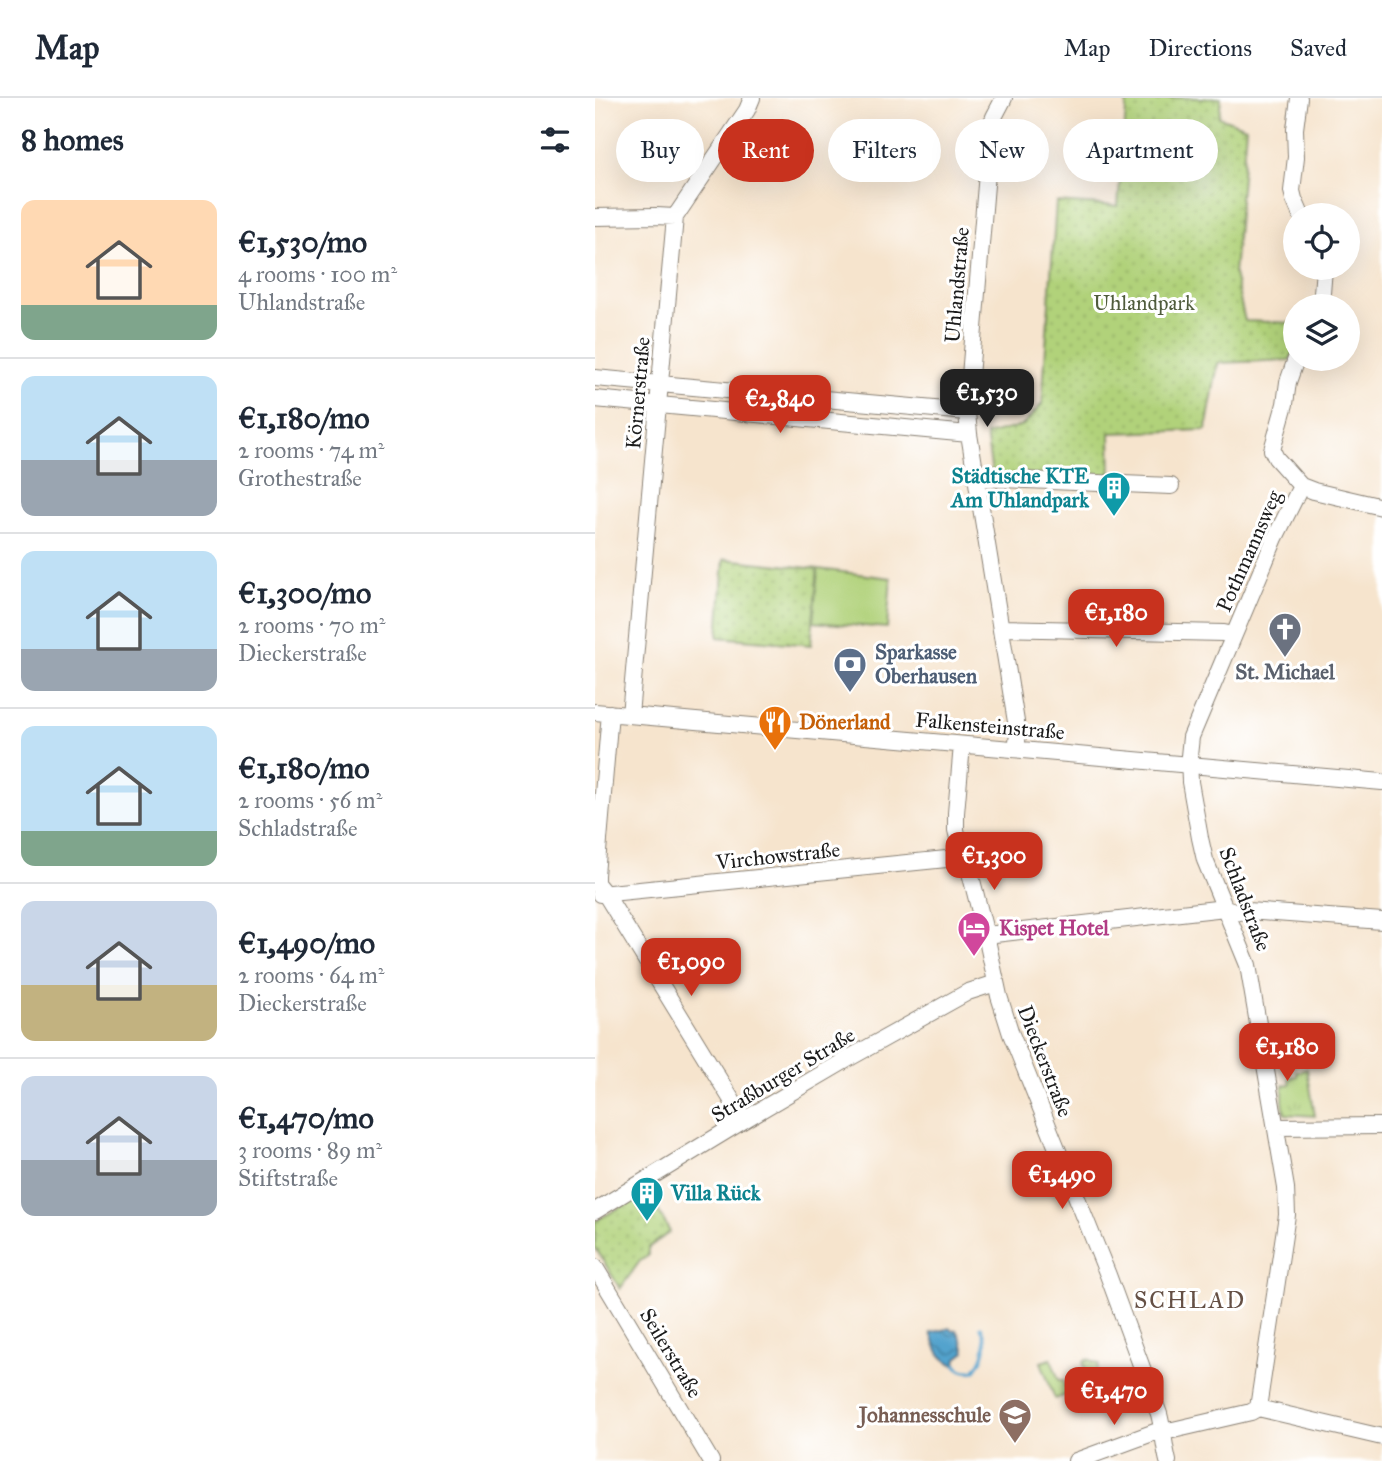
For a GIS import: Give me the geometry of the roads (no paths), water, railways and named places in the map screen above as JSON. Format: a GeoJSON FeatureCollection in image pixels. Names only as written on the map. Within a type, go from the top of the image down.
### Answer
{"type":"FeatureCollection","features":[{"type":"Feature","properties":{"kind":"street","name":"Körnerstraße"},"geometry":{"type":"LineString","coordinates":[[630,715],[675,217],[753,98]]}},
{"type":"Feature","properties":{"kind":"street","name":"Uhlandstraße"},"geometry":{"type":"LineString","coordinates":[[1004,98],[991,125],[967,412],[1018,734],[1016,749]]}},
{"type":"Feature","properties":{"kind":"street"},"geometry":{"type":"LineString","coordinates":[[1296,203],[1292,191],[1299,98]]}},
{"type":"Feature","properties":{"kind":"street"},"geometry":{"type":"LineString","coordinates":[[595,217],[675,217]]}},
{"type":"Feature","properties":{"kind":"street","name":"Pothmannsweg"},"geometry":{"type":"LineString","coordinates":[[1189,765],[1191,737],[1301,486],[1272,450],[1291,371]]}},
{"type":"Feature","properties":{"kind":"street"},"geometry":{"type":"LineString","coordinates":[[595,378],[967,412]]}},
{"type":"Feature","properties":{"kind":"street"},"geometry":{"type":"LineString","coordinates":[[595,399],[969,434]]}},
{"type":"Feature","properties":{"kind":"street"},"geometry":{"type":"LineString","coordinates":[[976,478],[1171,486]]}},
{"type":"Feature","properties":{"kind":"street"},"geometry":{"type":"LineString","coordinates":[[1301,486],[1382,507]]}},
{"type":"Feature","properties":{"kind":"street"},"geometry":{"type":"LineString","coordinates":[[1001,628],[1234,635]]}},
{"type":"Feature","properties":{"kind":"street"},"geometry":{"type":"LineString","coordinates":[[602,713],[596,875],[601,895],[744,1121]]}},
{"type":"Feature","properties":{"kind":"street","name":"Falkensteinstraße"},"geometry":{"type":"LineString","coordinates":[[602,713],[1382,782]]}},
{"type":"Feature","properties":{"kind":"street","name":"Dieckerstraße"},"geometry":{"type":"LineString","coordinates":[[962,745],[956,823],[996,983],[1011,1034],[1120,1306],[1163,1430],[1168,1461]]}},
{"type":"Feature","properties":{"kind":"street","name":"Schladstraße"},"geometry":{"type":"LineString","coordinates":[[1189,765],[1203,852],[1248,965],[1287,1207],[1258,1408]]}},
{"type":"Feature","properties":{"kind":"street","name":"Virchowstraße"},"geometry":{"type":"LineString","coordinates":[[601,895],[966,857]]}},
{"type":"Feature","properties":{"kind":"street"},"geometry":{"type":"LineString","coordinates":[[986,935],[1225,908],[1238,912],[1382,921]]}},
{"type":"Feature","properties":{"kind":"street","name":"Straßburger Straße"},"geometry":{"type":"LineString","coordinates":[[595,1211],[851,1057],[968,992],[996,983]]}},
{"type":"Feature","properties":{"kind":"street"},"geometry":{"type":"LineString","coordinates":[[1276,1127],[1382,1126]]}},
{"type":"Feature","properties":{"kind":"street","name":"Seilerstraße"},"geometry":{"type":"LineString","coordinates":[[595,1267],[711,1461]]}},
{"type":"Feature","properties":{"kind":"street"},"geometry":{"type":"LineString","coordinates":[[1076,1461],[1145,1434],[1173,1430],[1251,1412],[1258,1408],[1382,1437]]}},
{"type":"Feature","properties":{"kind":"water"},"geometry":{"type":"Polygon","coordinates":[[[950,1328],[957,1330],[965,1352],[957,1358],[954,1365],[941,1355],[931,1333],[950,1328]]]}},
{"type":"Feature","properties":{"kind":"waterway"},"geometry":{"type":"LineString","coordinates":[[955,1364],[961,1370],[968,1371],[974,1371],[978,1366],[985,1344],[981,1327]]}},
{"type":"Feature","properties":{"kind":"place","name":"Städtische KTE Am Uhlandpark"},"geometry":{"type":"Point","coordinates":[1114,518]}},
{"type":"Feature","properties":{"kind":"place","name":"St. Michael"},"geometry":{"type":"Point","coordinates":[1285,659]}},
{"type":"Feature","properties":{"kind":"place","name":"Sparkasse Oberhausen"},"geometry":{"type":"Point","coordinates":[850,694]}},
{"type":"Feature","properties":{"kind":"place","name":"Dönerland"},"geometry":{"type":"Point","coordinates":[775,752]}},
{"type":"Feature","properties":{"kind":"place","name":"Kispet Hotel"},"geometry":{"type":"Point","coordinates":[974,958]}},
{"type":"Feature","properties":{"kind":"place","name":"Villa Rück"},"geometry":{"type":"Point","coordinates":[647,1223]}},
{"type":"Feature","properties":{"kind":"place","name":"Johannesschule"},"geometry":{"type":"Point","coordinates":[1015,1445]}},
{"type":"Feature","properties":{"kind":"district","name":"SCHLAD"},"geometry":{"type":"Point","coordinates":[1190,1300]}},
{"type":"Feature","properties":{"kind":"park label","name":"Uhlandpark"},"geometry":{"type":"Point","coordinates":[1144,303]}}]}
